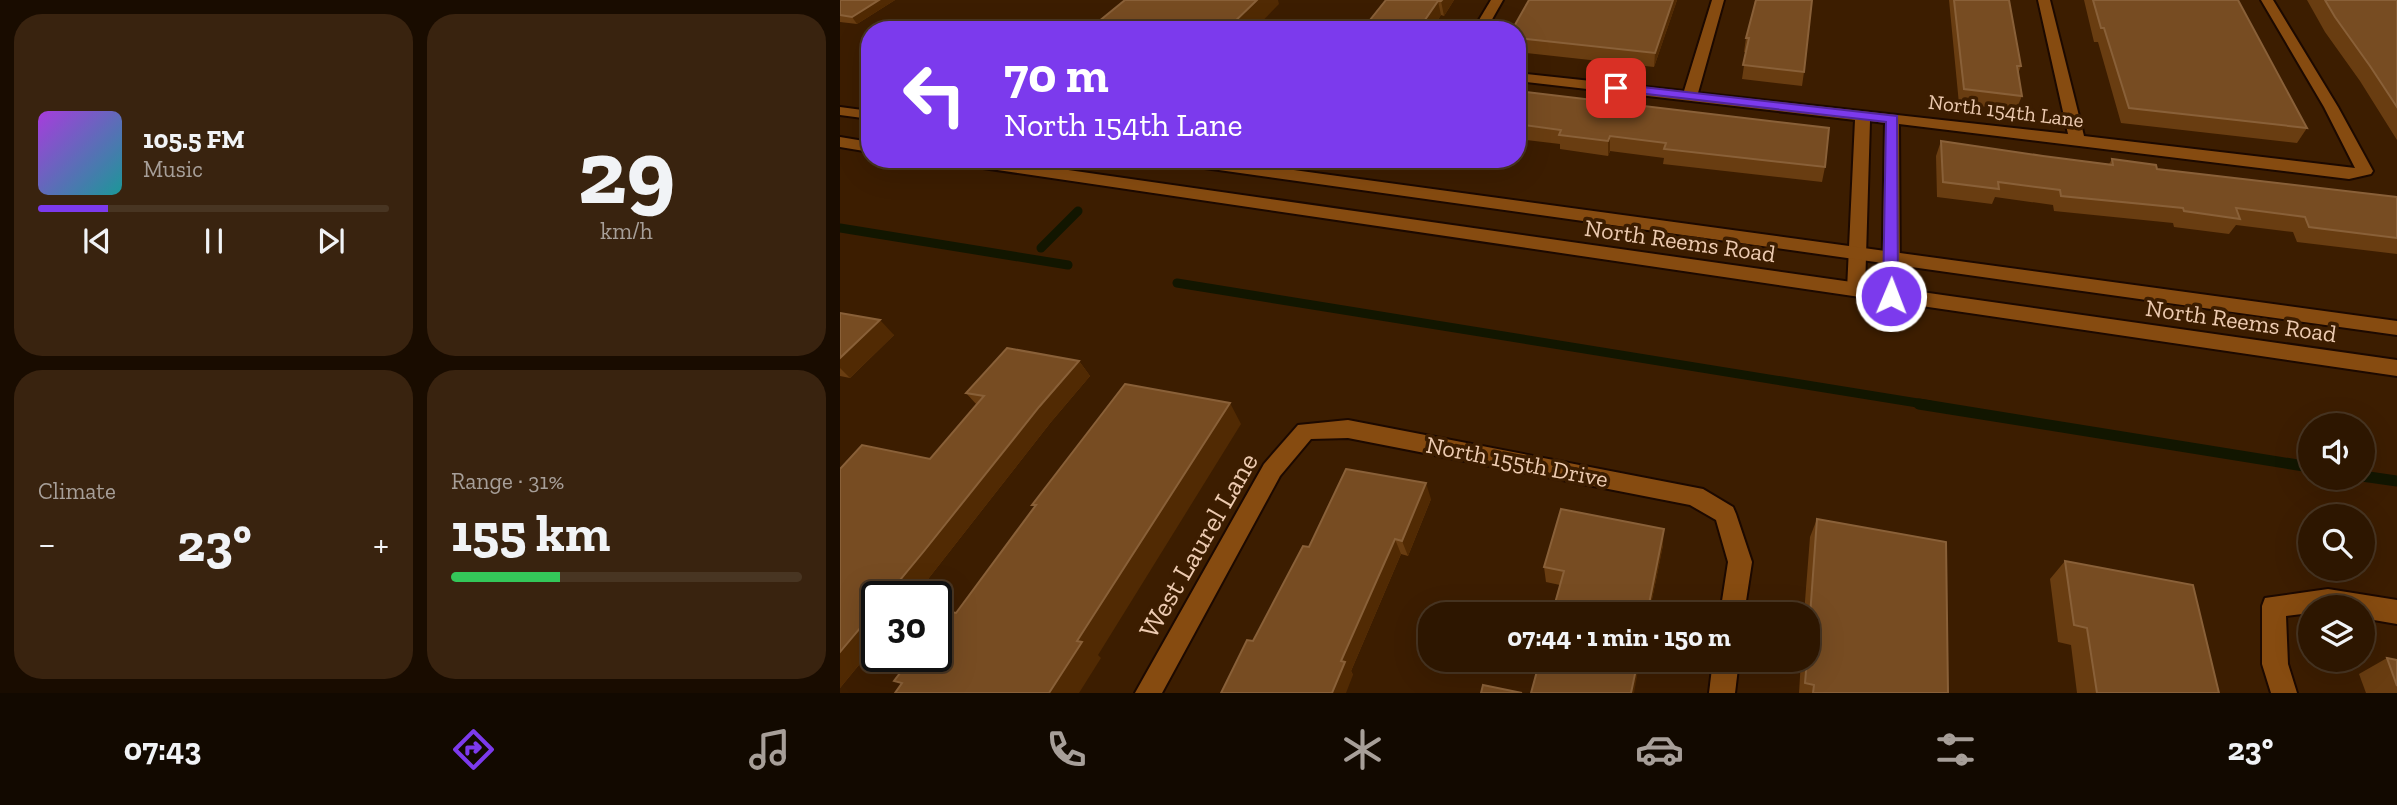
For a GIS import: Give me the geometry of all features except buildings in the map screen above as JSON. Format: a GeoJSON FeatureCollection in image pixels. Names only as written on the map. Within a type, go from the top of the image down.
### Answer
{"type":"FeatureCollection","features":[{"type":"Feature","properties":{"kind":"street"},"geometry":{"type":"LineString","coordinates":[[1484,21],[1497,0]]}},
{"type":"Feature","properties":{"kind":"street"},"geometry":{"type":"LineString","coordinates":[[1690,96],[1718,0]]}},
{"type":"Feature","properties":{"kind":"street"},"geometry":{"type":"LineString","coordinates":[[2044,0],[2077,140]]}},
{"type":"Feature","properties":{"kind":"street"},"geometry":{"type":"LineString","coordinates":[[2267,0],[2331,107],[2365,171]]}},
{"type":"Feature","properties":{"kind":"street","name":"North 154th Lane"},"geometry":{"type":"LineString","coordinates":[[1526,78],[2077,140],[2349,174],[2365,171]]}},
{"type":"Feature","properties":{"kind":"street"},"geometry":{"type":"LineString","coordinates":[[840,111],[861,114]]}},
{"type":"Feature","properties":{"kind":"street"},"geometry":{"type":"LineString","coordinates":[[1856,290],[1863,116]]}},
{"type":"Feature","properties":{"kind":"street"},"geometry":{"type":"LineString","coordinates":[[1891,296],[1892,119]]}},
{"type":"Feature","properties":{"kind":"street"},"geometry":{"type":"LineString","coordinates":[[840,142],[861,146]]}},
{"type":"Feature","properties":{"kind":"street","name":"North Reems Road"},"geometry":{"type":"LineString","coordinates":[[1016,168],[2397,368]]}},
{"type":"Feature","properties":{"kind":"street"},"geometry":{"type":"LineString","coordinates":[[1164,190],[1177,168]]}},
{"type":"Feature","properties":{"kind":"street","name":"North Reems Road"},"geometry":{"type":"LineString","coordinates":[[1239,168],[2397,328]]}},
{"type":"Feature","properties":{"kind":"street","name":"North 155th Drive"},"geometry":{"type":"LineString","coordinates":[[1305,431],[1348,429],[1695,496],[1725,514],[1740,562],[1734,602]]}},
{"type":"Feature","properties":{"kind":"street","name":"West Laurel Lane"},"geometry":{"type":"LineString","coordinates":[[1148,693],[1272,470],[1305,431]]}},
{"type":"Feature","properties":{"kind":"street"},"geometry":{"type":"LineString","coordinates":[[2284,693],[2275,664],[2274,606],[2328,600],[2397,612]]}},
{"type":"Feature","properties":{"kind":"street"},"geometry":{"type":"LineString","coordinates":[[1722,693],[1725,672]]}},
{"type":"Feature","properties":{"kind":"waterway"},"geometry":{"type":"LineString","coordinates":[[1041,248],[1078,211]]}},
{"type":"Feature","properties":{"kind":"waterway"},"geometry":{"type":"LineString","coordinates":[[840,228],[1068,265]]}},
{"type":"Feature","properties":{"kind":"waterway"},"geometry":{"type":"LineString","coordinates":[[1177,283],[1930,405]]}},
{"type":"Feature","properties":{"kind":"waterway"},"geometry":{"type":"LineString","coordinates":[[1919,404],[2298,465]]}},
{"type":"Feature","properties":{"kind":"waterway"},"geometry":{"type":"LineString","coordinates":[[2375,478],[2397,481]]}},
{"type":"Feature","properties":{"kind":"route"},"geometry":{"type":"LineString","coordinates":[[1616,88],[1892,119],[1891,296]]}}]}
